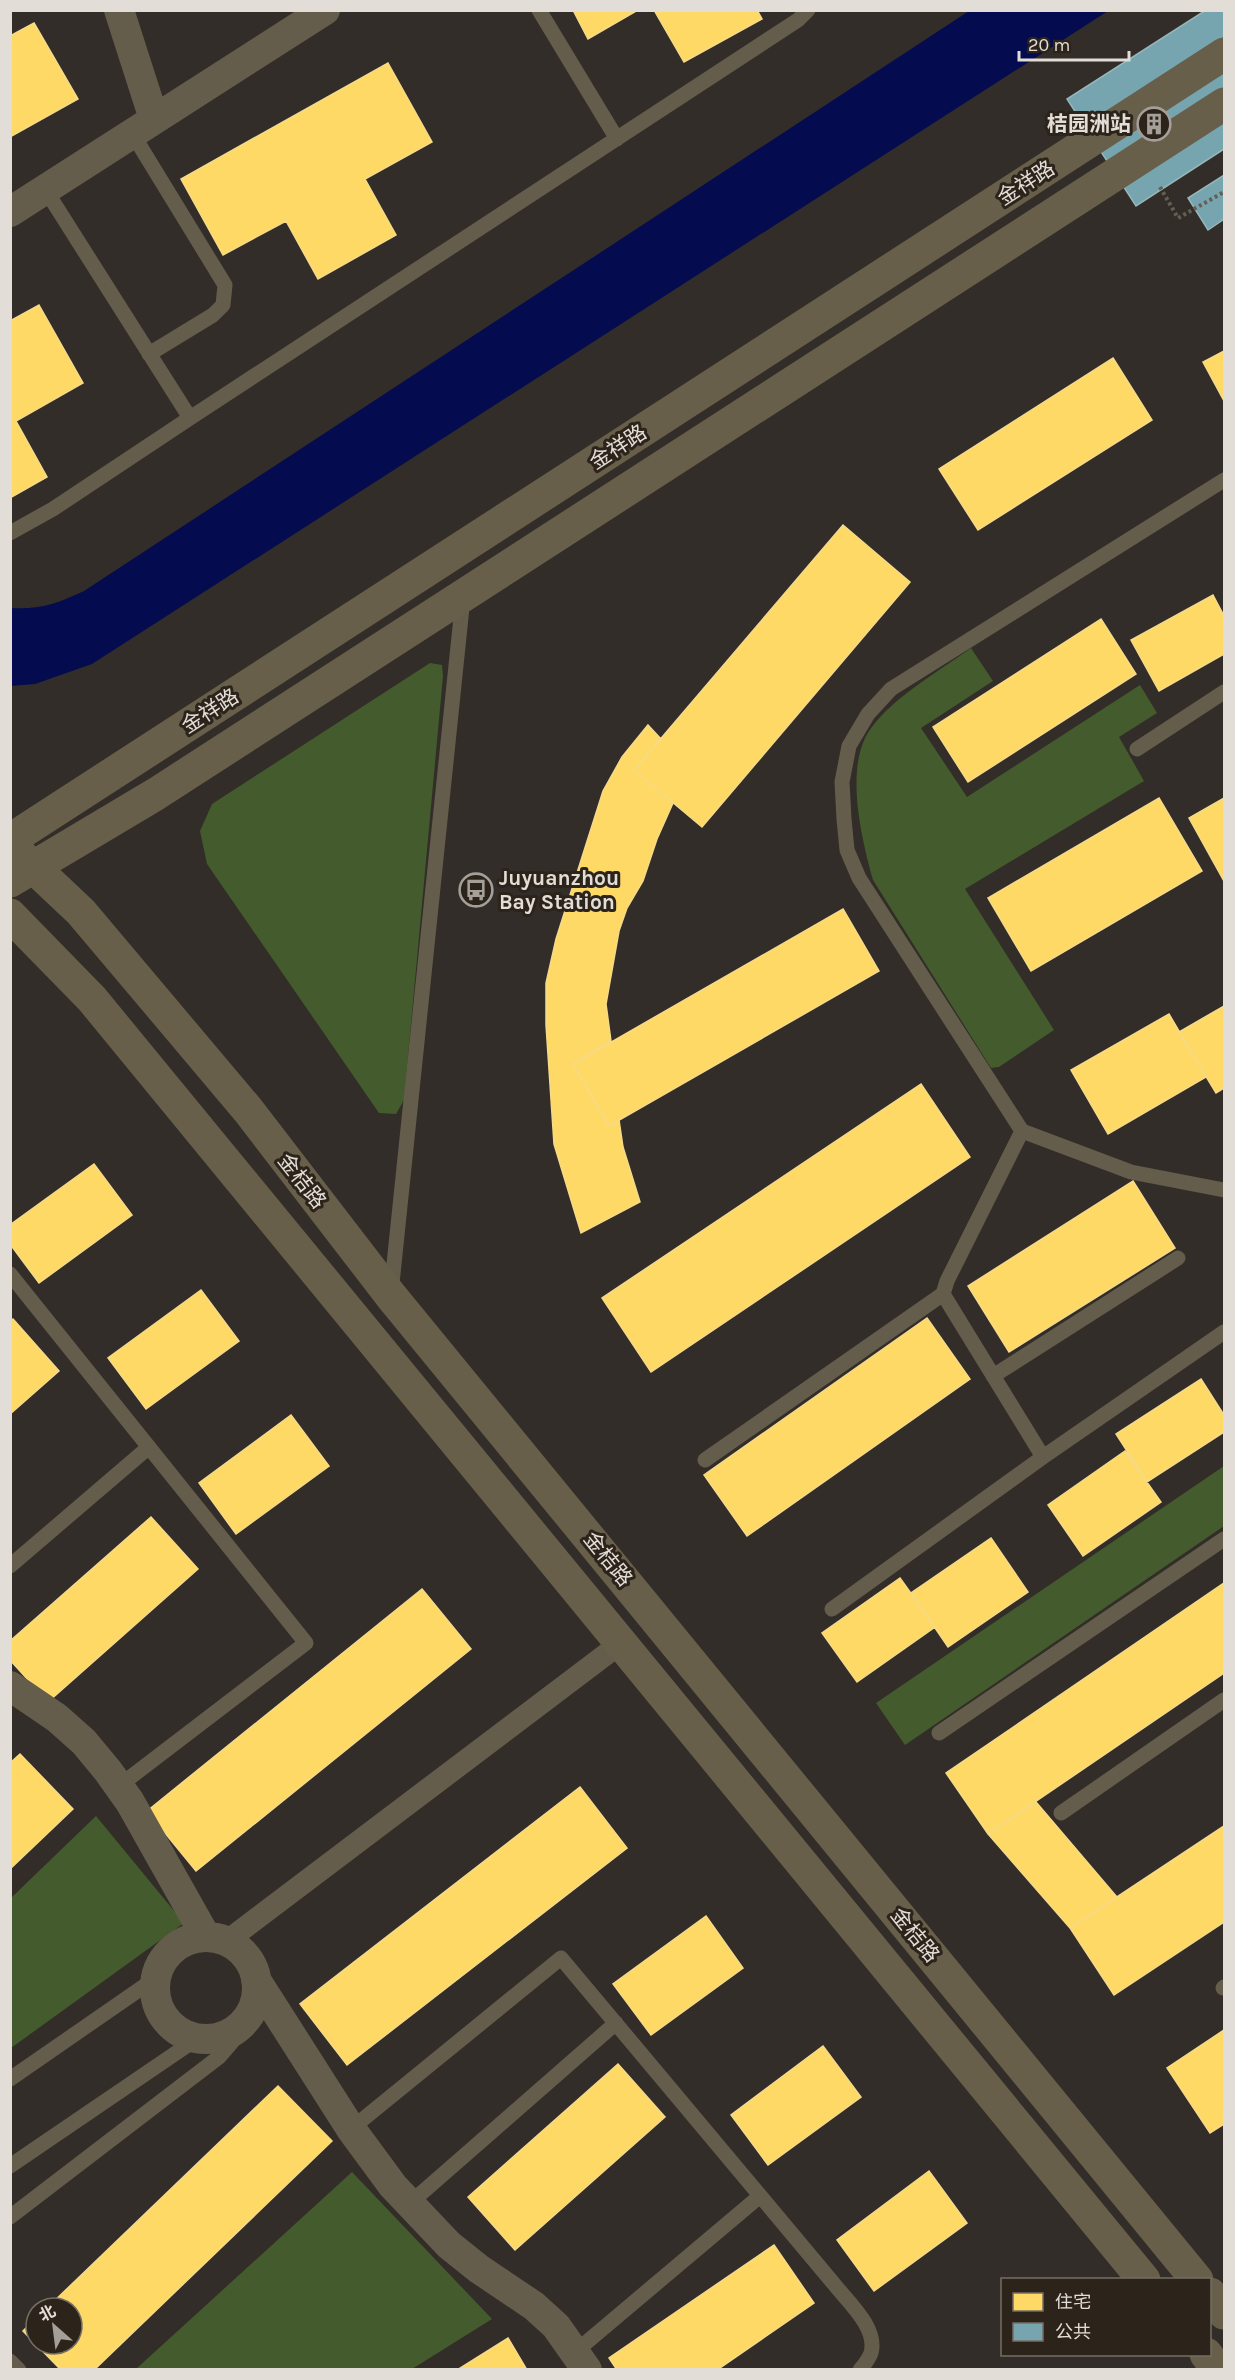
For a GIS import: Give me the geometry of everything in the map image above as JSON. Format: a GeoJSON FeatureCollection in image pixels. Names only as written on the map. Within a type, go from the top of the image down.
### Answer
{"type":"FeatureCollection","features":[{"type":"Feature","properties":{"kind":"main road","name":"金祥路"},"geometry":{"type":"LineString","coordinates":[[10,840],[1224,54]]}},
{"type":"Feature","properties":{"kind":"main road","name":"金祥路"},"geometry":{"type":"LineString","coordinates":[[18,864],[156,794],[1224,104]]}},
{"type":"Feature","properties":{"kind":"main road","name":"金桔路"},"geometry":{"type":"LineString","coordinates":[[18,864],[81,912],[133,971],[248,1110],[391,1296],[1195,2278]]}},
{"type":"Feature","properties":{"kind":"main road"},"geometry":{"type":"LineString","coordinates":[[10,915],[92,999],[1142,2278]]}},
{"type":"Feature","properties":{"kind":"main road"},"geometry":{"type":"LineString","coordinates":[[1211,2297],[1224,2313]]}},
{"type":"Feature","properties":{"kind":"main road"},"geometry":{"type":"LineString","coordinates":[[1207,2356],[1218,2370]]}},
{"type":"Feature","properties":{"kind":"street"},"geometry":{"type":"LineString","coordinates":[[118,10],[143,126]]}},
{"type":"Feature","properties":{"kind":"street"},"geometry":{"type":"LineString","coordinates":[[10,212],[326,10]]}},
{"type":"Feature","properties":{"kind":"street"},"geometry":{"type":"LineString","coordinates":[[216,1939],[621,1643]]}},
{"type":"Feature","properties":{"kind":"street"},"geometry":{"type":"LineString","coordinates":[[10,1686],[57,1718],[84,1742],[119,1786],[216,1939]]}},
{"type":"Feature","properties":{"kind":"street"},"geometry":{"type":"LineString","coordinates":[[256,1980],[256,1997],[250,2013],[240,2026],[226,2036],[209,2039],[192,2038],[177,2030],[164,2019],[157,2004],[154,1987],[158,1971],[166,1956],[179,1945],[194,1938],[216,1939],[241,1951],[251,1964],[256,1980],[366,2152],[409,2204],[449,2245],[479,2269],[534,2306],[556,2326],[581,2361]]}},
{"type":"Feature","properties":{"kind":"lane"},"geometry":{"type":"LineString","coordinates":[[539,10],[617,139]]}},
{"type":"Feature","properties":{"kind":"lane"},"geometry":{"type":"LineString","coordinates":[[10,533],[46,513],[617,139],[798,20],[808,10]]}},
{"type":"Feature","properties":{"kind":"lane"},"geometry":{"type":"LineString","coordinates":[[143,126],[225,285],[224,305],[213,315],[150,354]]}},
{"type":"Feature","properties":{"kind":"lane"},"geometry":{"type":"LineString","coordinates":[[45,189],[190,418]]}},
{"type":"Feature","properties":{"kind":"lane"},"geometry":{"type":"LineString","coordinates":[[1224,481],[891,689],[868,714],[849,746],[842,782],[847,850],[859,878],[1022,1131],[1131,1172],[1224,1190]]}},
{"type":"Feature","properties":{"kind":"lane"},"geometry":{"type":"LineString","coordinates":[[391,1296],[464,594]]}},
{"type":"Feature","properties":{"kind":"lane"},"geometry":{"type":"LineString","coordinates":[[1137,749],[1224,692]]}},
{"type":"Feature","properties":{"kind":"lane"},"geometry":{"type":"LineString","coordinates":[[705,1460],[943,1294],[947,1281],[1022,1131]]}},
{"type":"Feature","properties":{"kind":"lane"},"geometry":{"type":"LineString","coordinates":[[993,1376],[1178,1258]]}},
{"type":"Feature","properties":{"kind":"lane"},"geometry":{"type":"LineString","coordinates":[[10,1274],[306,1643],[119,1786]]}},
{"type":"Feature","properties":{"kind":"lane"},"geometry":{"type":"LineString","coordinates":[[943,1294],[1043,1457]]}},
{"type":"Feature","properties":{"kind":"lane"},"geometry":{"type":"LineString","coordinates":[[831,1610],[1043,1457],[1224,1332]]}},
{"type":"Feature","properties":{"kind":"lane"},"geometry":{"type":"LineString","coordinates":[[10,1566],[149,1447]]}},
{"type":"Feature","properties":{"kind":"lane"},"geometry":{"type":"LineString","coordinates":[[939,1733],[1224,1539]]}},
{"type":"Feature","properties":{"kind":"lane"},"geometry":{"type":"LineString","coordinates":[[1061,1813],[1224,1700]]}},
{"type":"Feature","properties":{"kind":"lane"},"geometry":{"type":"LineString","coordinates":[[351,2129],[561,1958],[834,2284],[868,2328],[872,2342],[870,2356],[860,2370]]}},
{"type":"Feature","properties":{"kind":"lane"},"geometry":{"type":"LineString","coordinates":[[10,2079],[156,1978]]}},
{"type":"Feature","properties":{"kind":"lane"},"geometry":{"type":"LineString","coordinates":[[409,2204],[616,2023]]}},
{"type":"Feature","properties":{"kind":"lane"},"geometry":{"type":"LineString","coordinates":[[10,2217],[219,2057],[232,2043],[240,2026]]}},
{"type":"Feature","properties":{"kind":"lane"},"geometry":{"type":"LineString","coordinates":[[10,2166],[198,2038]]}},
{"type":"Feature","properties":{"kind":"lane"},"geometry":{"type":"LineString","coordinates":[[581,2361],[760,2196]]}},
{"type":"Feature","properties":{"kind":"lane"},"geometry":{"type":"LineString","coordinates":[[10,2361],[19,2370]]}},
{"type":"Feature","properties":{"kind":"path"},"geometry":{"type":"LineString","coordinates":[[1142,157],[1178,218],[1224,192]]}},
{"type":"Feature","properties":{"kind":"green space"},"geometry":{"type":"Polygon","coordinates":[[[971,648],[993,681],[921,728],[967,797],[1140,685],[1157,713],[1119,737],[1144,781],[965,889],[1054,1030],[999,1067],[991,1068],[873,880],[864,846],[857,788],[860,752],[866,736],[875,723],[899,699],[971,648]]]}},
{"type":"Feature","properties":{"kind":"green space"},"geometry":{"type":"Polygon","coordinates":[[[430,663],[442,665],[443,676],[404,1100],[396,1114],[379,1113],[207,864],[200,831],[212,804],[430,663]]]}},
{"type":"Feature","properties":{"kind":"green space"},"geometry":{"type":"Polygon","coordinates":[[[1224,1466],[1224,1526],[905,1745],[876,1703],[1224,1466]]]}},
{"type":"Feature","properties":{"kind":"green space"},"geometry":{"type":"Polygon","coordinates":[[[96,1816],[184,1923],[11,2048],[11,1898],[96,1816]]]}},
{"type":"Feature","properties":{"kind":"green space"},"geometry":{"type":"Polygon","coordinates":[[[352,2172],[492,2319],[412,2369],[136,2369],[352,2172]]]}},
{"type":"Feature","properties":{"kind":"shaded area"},"geometry":{"type":"Polygon","coordinates":[[[969,11],[1108,11],[92,664],[35,684],[11,686],[11,608],[49,605],[84,591],[969,11]]]}},
{"type":"Feature","properties":{"kind":"building: 住宅"},"geometry":{"type":"Polygon","coordinates":[[[573,10],[638,10],[588,39],[573,10]]]}},
{"type":"Feature","properties":{"kind":"building: 住宅"},"geometry":{"type":"Polygon","coordinates":[[[654,10],[757,10],[762,19],[684,62],[654,10]]]}},
{"type":"Feature","properties":{"kind":"building: 住宅"},"geometry":{"type":"Polygon","coordinates":[[[34,23],[78,99],[10,137],[10,36],[34,23]]]}},
{"type":"Feature","properties":{"kind":"building: 住宅"},"geometry":{"type":"Polygon","coordinates":[[[388,63],[432,142],[365,179],[396,235],[318,279],[286,221],[223,255],[181,179],[388,63]]]}},
{"type":"Feature","properties":{"kind":"building: 住宅"},"geometry":{"type":"Polygon","coordinates":[[[39,305],[83,383],[16,421],[47,477],[10,498],[10,321],[39,305]]]}},
{"type":"Feature","properties":{"kind":"building: 住宅"},"geometry":{"type":"Polygon","coordinates":[[[1224,351],[1224,401],[1203,362],[1224,351]]]}},
{"type":"Feature","properties":{"kind":"building: 住宅"},"geometry":{"type":"Polygon","coordinates":[[[1113,358],[1152,420],[978,530],[939,469],[1113,358]]]}},
{"type":"Feature","properties":{"kind":"building: 住宅"},"geometry":{"type":"Polygon","coordinates":[[[843,525],[910,582],[702,827],[634,770],[843,525]]]}},
{"type":"Feature","properties":{"kind":"building: 住宅"},"geometry":{"type":"Polygon","coordinates":[[[1213,595],[1224,616],[1224,654],[1159,691],[1131,640],[1213,595]]]}},
{"type":"Feature","properties":{"kind":"building: 住宅"},"geometry":{"type":"Polygon","coordinates":[[[1101,619],[1136,674],[968,782],[933,727],[1101,619]]]}},
{"type":"Feature","properties":{"kind":"building: 住宅"},"geometry":{"type":"Polygon","coordinates":[[[648,725],[661,739],[634,770],[673,803],[657,839],[643,881],[627,908],[619,931],[606,1004],[611,1041],[573,1064],[609,1126],[619,1120],[623,1147],[640,1202],[581,1233],[554,1144],[546,1025],[546,983],[556,939],[603,791],[622,757],[648,725]]]}},
{"type":"Feature","properties":{"kind":"building: 住宅"},"geometry":{"type":"Polygon","coordinates":[[[1159,798],[1202,871],[1031,971],[988,898],[1159,798]]]}},
{"type":"Feature","properties":{"kind":"building: 住宅"},"geometry":{"type":"Polygon","coordinates":[[[1224,798],[1224,881],[1189,818],[1224,798]]]}},
{"type":"Feature","properties":{"kind":"building: 住宅"},"geometry":{"type":"Polygon","coordinates":[[[843,909],[879,971],[609,1126],[573,1064],[843,909]]]}},
{"type":"Feature","properties":{"kind":"building: 住宅"},"geometry":{"type":"Polygon","coordinates":[[[1224,1006],[1224,1088],[1216,1093],[1179,1032],[1224,1006]]]}},
{"type":"Feature","properties":{"kind":"building: 住宅"},"geometry":{"type":"Polygon","coordinates":[[[1169,1014],[1206,1077],[1108,1134],[1071,1070],[1169,1014]]]}},
{"type":"Feature","properties":{"kind":"building: 住宅"},"geometry":{"type":"Polygon","coordinates":[[[921,1084],[970,1157],[651,1372],[602,1298],[921,1084]]]}},
{"type":"Feature","properties":{"kind":"building: 住宅"},"geometry":{"type":"Polygon","coordinates":[[[94,1164],[132,1215],[39,1283],[10,1244],[10,1225],[94,1164]]]}},
{"type":"Feature","properties":{"kind":"building: 住宅"},"geometry":{"type":"Polygon","coordinates":[[[1133,1181],[1175,1248],[1009,1352],[968,1286],[1133,1181]]]}},
{"type":"Feature","properties":{"kind":"building: 住宅"},"geometry":{"type":"Polygon","coordinates":[[[201,1290],[239,1341],[146,1409],[108,1358],[201,1290]]]}},
{"type":"Feature","properties":{"kind":"building: 住宅"},"geometry":{"type":"Polygon","coordinates":[[[927,1318],[970,1379],[747,1536],[704,1475],[927,1318]]]}},
{"type":"Feature","properties":{"kind":"building: 住宅"},"geometry":{"type":"Polygon","coordinates":[[[13,1319],[59,1371],[10,1414],[10,1320],[13,1319]]]}},
{"type":"Feature","properties":{"kind":"building: 住宅"},"geometry":{"type":"Polygon","coordinates":[[[1201,1379],[1224,1415],[1224,1432],[1147,1482],[1116,1434],[1201,1379]]]}},
{"type":"Feature","properties":{"kind":"building: 住宅"},"geometry":{"type":"Polygon","coordinates":[[[291,1415],[329,1466],[236,1534],[199,1483],[291,1415]]]}},
{"type":"Feature","properties":{"kind":"building: 住宅"},"geometry":{"type":"Polygon","coordinates":[[[1125,1451],[1161,1502],[1083,1556],[1048,1505],[1125,1451]]]}},
{"type":"Feature","properties":{"kind":"building: 住宅"},"geometry":{"type":"Polygon","coordinates":[[[151,1517],[198,1569],[48,1702],[10,1660],[10,1641],[151,1517]]]}},
{"type":"Feature","properties":{"kind":"building: 住宅"},"geometry":{"type":"Polygon","coordinates":[[[991,1538],[1028,1592],[948,1647],[911,1593],[991,1538]]]}},
{"type":"Feature","properties":{"kind":"building: 住宅"},"geometry":{"type":"Polygon","coordinates":[[[900,1578],[935,1627],[857,1682],[822,1633],[900,1578]]]}},
{"type":"Feature","properties":{"kind":"building: 住宅"},"geometry":{"type":"Polygon","coordinates":[[[1224,1583],[1224,1673],[988,1834],[946,1773],[1224,1583]]]}},
{"type":"Feature","properties":{"kind":"building: 住宅"},"geometry":{"type":"Polygon","coordinates":[[[422,1589],[471,1649],[196,1871],[147,1811],[422,1589]]]}},
{"type":"Feature","properties":{"kind":"building: 住宅"},"geometry":{"type":"Polygon","coordinates":[[[20,1754],[73,1809],[10,1869],[10,1763],[20,1754]]]}},
{"type":"Feature","properties":{"kind":"building: 住宅"},"geometry":{"type":"Polygon","coordinates":[[[580,1787],[627,1848],[347,2065],[300,2004],[580,1787]]]}},
{"type":"Feature","properties":{"kind":"building: 住宅"},"geometry":{"type":"Polygon","coordinates":[[[1036,1802],[1117,1897],[1070,1928],[988,1834],[1036,1802]]]}},
{"type":"Feature","properties":{"kind":"building: 住宅"},"geometry":{"type":"Polygon","coordinates":[[[1224,1826],[1224,1922],[1114,1995],[1070,1928],[1224,1826]]]}},
{"type":"Feature","properties":{"kind":"building: 住宅"},"geometry":{"type":"Polygon","coordinates":[[[706,1916],[743,1968],[651,2035],[613,1984],[706,1916]]]}},
{"type":"Feature","properties":{"kind":"building: 住宅"},"geometry":{"type":"Polygon","coordinates":[[[1224,2030],[1224,2124],[1210,2133],[1167,2068],[1224,2030]]]}},
{"type":"Feature","properties":{"kind":"building: 住宅"},"geometry":{"type":"Polygon","coordinates":[[[823,2046],[861,2097],[768,2165],[731,2115],[823,2046]]]}},
{"type":"Feature","properties":{"kind":"building: 住宅"},"geometry":{"type":"Polygon","coordinates":[[[618,2064],[665,2117],[515,2250],[468,2197],[618,2064]]]}},
{"type":"Feature","properties":{"kind":"building: 住宅"},"geometry":{"type":"Polygon","coordinates":[[[278,2086],[332,2141],[94,2370],[61,2370],[47,2356],[84,2356],[84,2296],[59,2296],[278,2086]]]}},
{"type":"Feature","properties":{"kind":"building: 住宅"},"geometry":{"type":"Polygon","coordinates":[[[929,2171],[967,2223],[874,2291],[837,2240],[929,2171]]]}},
{"type":"Feature","properties":{"kind":"building: 住宅"},"geometry":{"type":"Polygon","coordinates":[[[774,2245],[814,2303],[717,2370],[617,2370],[609,2358],[774,2245]]]}},
{"type":"Feature","properties":{"kind":"building: 住宅"},"geometry":{"type":"Polygon","coordinates":[[[508,2338],[527,2370],[457,2370],[508,2338]]]}},
{"type":"Feature","properties":{"kind":"building: 公共","name":"桔园洲站"},"geometry":{"type":"Polygon","coordinates":[[[1206,10],[1224,10],[1224,149],[1136,206],[1067,99],[1206,10]]]}},
{"type":"Feature","properties":{"kind":"building: 公共"},"geometry":{"type":"Polygon","coordinates":[[[1224,175],[1224,219],[1208,230],[1188,198],[1224,175]]]}},
{"type":"Feature","properties":{"kind":"place","name":"桔园洲站"},"geometry":{"type":"Point","coordinates":[1154,124]}},
{"type":"Feature","properties":{"kind":"place","name":"Juyuanzhou Bay Station"},"geometry":{"type":"Point","coordinates":[476,890]}}]}
